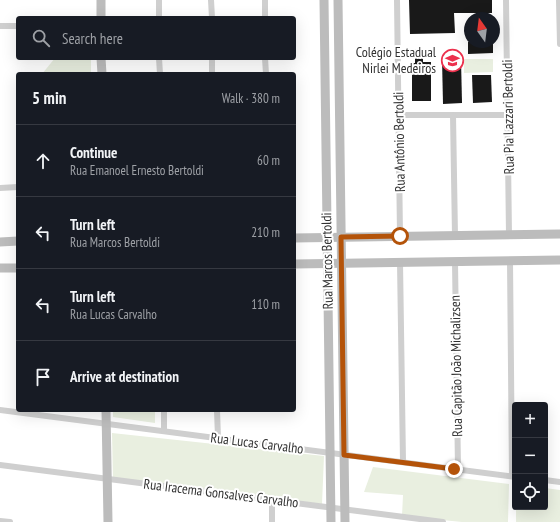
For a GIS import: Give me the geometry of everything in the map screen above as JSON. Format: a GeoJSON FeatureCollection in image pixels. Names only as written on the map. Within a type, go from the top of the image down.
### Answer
{"type":"FeatureCollection","features":[{"type":"Feature","properties":{"kind":"street"},"geometry":{"type":"LineString","coordinates":[[100,0],[101,16]]}},
{"type":"Feature","properties":{"kind":"street"},"geometry":{"type":"LineString","coordinates":[[159,0],[159,16]]}},
{"type":"Feature","properties":{"kind":"street"},"geometry":{"type":"LineString","coordinates":[[211,0],[212,16]]}},
{"type":"Feature","properties":{"kind":"street"},"geometry":{"type":"LineString","coordinates":[[265,0],[265,16]]}},
{"type":"Feature","properties":{"kind":"street","name":"Rua Marcos Bertoldi"},"geometry":{"type":"LineString","coordinates":[[324,0],[331,522]]}},
{"type":"Feature","properties":{"kind":"street","name":"Rua Marcos Bertoldi"},"geometry":{"type":"LineString","coordinates":[[338,0],[345,522]]}},
{"type":"Feature","properties":{"kind":"street","name":"Rua Antônio Bertoldi"},"geometry":{"type":"LineString","coordinates":[[397,0],[400,236]]}},
{"type":"Feature","properties":{"kind":"street","name":"Rua Pia Lazzari Bertoldi"},"geometry":{"type":"LineString","coordinates":[[506,0],[509,235]]}},
{"type":"Feature","properties":{"kind":"street"},"geometry":{"type":"LineString","coordinates":[[559,0],[560,44]]}},
{"type":"Feature","properties":{"kind":"street"},"geometry":{"type":"LineString","coordinates":[[0,26],[16,26]]}},
{"type":"Feature","properties":{"kind":"street"},"geometry":{"type":"LineString","coordinates":[[101,60],[102,72]]}},
{"type":"Feature","properties":{"kind":"street"},"geometry":{"type":"LineString","coordinates":[[159,60],[160,72]]}},
{"type":"Feature","properties":{"kind":"street"},"geometry":{"type":"LineString","coordinates":[[212,60],[212,72]]}},
{"type":"Feature","properties":{"kind":"street"},"geometry":{"type":"LineString","coordinates":[[266,60],[266,72]]}},
{"type":"Feature","properties":{"kind":"street"},"geometry":{"type":"LineString","coordinates":[[398,115],[508,115]]}},
{"type":"Feature","properties":{"kind":"street"},"geometry":{"type":"LineString","coordinates":[[453,115],[455,236]]}},
{"type":"Feature","properties":{"kind":"street"},"geometry":{"type":"LineString","coordinates":[[0,188],[16,187]]}},
{"type":"Feature","properties":{"kind":"street"},"geometry":{"type":"LineString","coordinates":[[296,238],[560,234]]}},
{"type":"Feature","properties":{"kind":"street"},"geometry":{"type":"LineString","coordinates":[[0,242],[16,242]]}},
{"type":"Feature","properties":{"kind":"street"},"geometry":{"type":"LineString","coordinates":[[296,264],[560,260]]}},
{"type":"Feature","properties":{"kind":"street"},"geometry":{"type":"LineString","coordinates":[[510,261],[514,474]]}},
{"type":"Feature","properties":{"kind":"street"},"geometry":{"type":"LineString","coordinates":[[400,262],[403,462]]}},
{"type":"Feature","properties":{"kind":"street","name":"Rua Capitão João Michalizsen"},"geometry":{"type":"LineString","coordinates":[[455,262],[458,469]]}},
{"type":"Feature","properties":{"kind":"street"},"geometry":{"type":"LineString","coordinates":[[0,268],[16,268]]}},
{"type":"Feature","properties":{"kind":"street","name":"Rua Lucas Carvalho"},"geometry":{"type":"LineString","coordinates":[[0,410],[16,411]]}},
{"type":"Feature","properties":{"kind":"street","name":"Rua Lucas Carvalho"},"geometry":{"type":"LineString","coordinates":[[32,412],[48,413],[106,424],[512,476]]}},
{"type":"Feature","properties":{"kind":"street"},"geometry":{"type":"LineString","coordinates":[[106,412],[108,522]]}},
{"type":"Feature","properties":{"kind":"street"},"geometry":{"type":"LineString","coordinates":[[164,412],[164,431]]}},
{"type":"Feature","properties":{"kind":"street"},"geometry":{"type":"LineString","coordinates":[[217,412],[218,438]]}},
{"type":"Feature","properties":{"kind":"street","name":"Rua Iracema Gonsalves Carvalho"},"geometry":{"type":"LineString","coordinates":[[0,465],[345,509],[404,520],[443,522]]}},
{"type":"Feature","properties":{"kind":"street"},"geometry":{"type":"LineString","coordinates":[[548,480],[560,482]]}},
{"type":"Feature","properties":{"kind":"street"},"geometry":{"type":"LineString","coordinates":[[272,500],[272,522]]}},
{"type":"Feature","properties":{"kind":"street"},"geometry":{"type":"LineString","coordinates":[[0,521],[10,522]]}},
{"type":"Feature","properties":{"kind":"green space"},"geometry":{"type":"Polygon","coordinates":[[[464,59],[493,59],[493,72],[464,73],[464,59]]]}},
{"type":"Feature","properties":{"kind":"green space"},"geometry":{"type":"Polygon","coordinates":[[[53,60],[91,60],[91,72],[44,72],[53,60]]]}},
{"type":"Feature","properties":{"kind":"green space"},"geometry":{"type":"Polygon","coordinates":[[[113,412],[155,412],[155,423],[113,417],[113,412]]]}},
{"type":"Feature","properties":{"kind":"green space"},"geometry":{"type":"Polygon","coordinates":[[[112,433],[324,456],[322,504],[113,479],[112,433]]]}},
{"type":"Feature","properties":{"kind":"green space"},"geometry":{"type":"Polygon","coordinates":[[[373,467],[509,484],[508,522],[462,522],[402,516],[403,495],[364,492],[373,467]]]}},
{"type":"Feature","properties":{"kind":"green space"},"geometry":{"type":"Polygon","coordinates":[[[548,488],[560,490],[560,522],[516,522],[516,510],[548,510],[548,488]]]}},
{"type":"Feature","properties":{"kind":"building"},"geometry":{"type":"Polygon","coordinates":[[[409,0],[492,0],[492,12],[454,13],[455,33],[410,34],[409,0]]]}},
{"type":"Feature","properties":{"kind":"building"},"geometry":{"type":"Polygon","coordinates":[[[468,48],[493,48],[493,53],[468,54],[468,48]]]}},
{"type":"Feature","properties":{"kind":"building"},"geometry":{"type":"Polygon","coordinates":[[[415,49],[423,49],[423,62],[431,62],[431,101],[412,101],[412,63],[415,63],[415,49]]]}},
{"type":"Feature","properties":{"kind":"building"},"geometry":{"type":"Polygon","coordinates":[[[442,59],[461,59],[462,103],[443,104],[442,59]]]}},
{"type":"Feature","properties":{"kind":"building"},"geometry":{"type":"Polygon","coordinates":[[[472,75],[491,75],[492,102],[473,103],[472,75]]]}},
{"type":"Feature","properties":{"kind":"place","name":"Colégio Estadual Nirlei Medeiros"},"geometry":{"type":"Point","coordinates":[452,60]}},
{"type":"Feature","properties":{"kind":"route"},"geometry":{"type":"LineString","coordinates":[[400,236],[341,237],[344,455],[454,469]]}}]}
